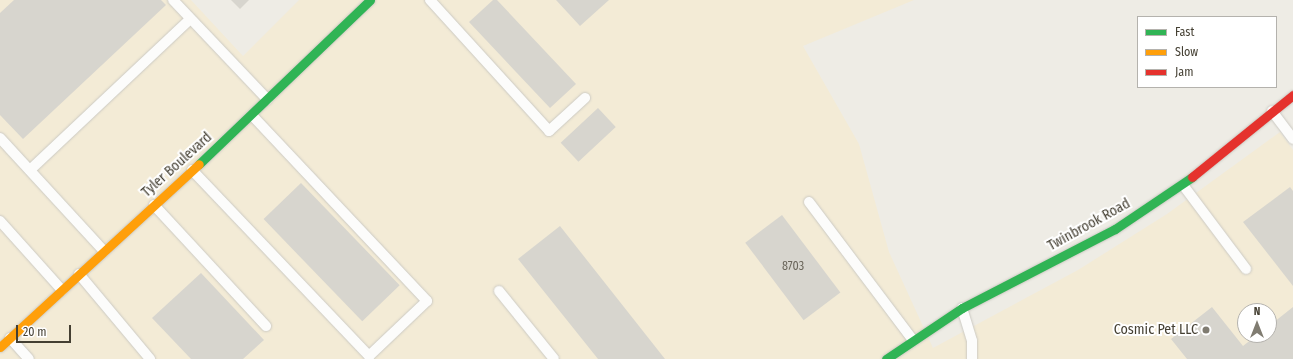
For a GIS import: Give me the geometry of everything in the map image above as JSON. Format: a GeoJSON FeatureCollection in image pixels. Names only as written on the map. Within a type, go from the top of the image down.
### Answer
{"type":"FeatureCollection","features":[{"type":"Feature","properties":{"kind":"street","name":"Tyler Boulevard"},"geometry":{"type":"LineString","coordinates":[[0,347],[252,115],[370,0]]}},
{"type":"Feature","properties":{"kind":"street","name":"Twinbrook Road"},"geometry":{"type":"LineString","coordinates":[[886,359],[900,354],[913,340],[962,308],[1115,229],[1183,185],[1293,95]]}},
{"type":"Feature","properties":{"kind":"lane"},"geometry":{"type":"LineString","coordinates":[[173,0],[267,99]]}},
{"type":"Feature","properties":{"kind":"lane"},"geometry":{"type":"LineString","coordinates":[[430,0],[549,131],[585,98]]}},
{"type":"Feature","properties":{"kind":"lane"},"geometry":{"type":"LineString","coordinates":[[30,170],[190,19]]}},
{"type":"Feature","properties":{"kind":"lane"},"geometry":{"type":"LineString","coordinates":[[1272,111],[1293,139]]}},
{"type":"Feature","properties":{"kind":"lane"},"geometry":{"type":"LineString","coordinates":[[192,170],[369,356],[426,301],[252,115]]}},
{"type":"Feature","properties":{"kind":"lane"},"geometry":{"type":"LineString","coordinates":[[0,138],[104,251]]}},
{"type":"Feature","properties":{"kind":"lane"},"geometry":{"type":"LineString","coordinates":[[1183,185],[1246,269]]}},
{"type":"Feature","properties":{"kind":"lane"},"geometry":{"type":"LineString","coordinates":[[809,202],[913,340]]}},
{"type":"Feature","properties":{"kind":"lane"},"geometry":{"type":"LineString","coordinates":[[154,205],[266,326]]}},
{"type":"Feature","properties":{"kind":"lane"},"geometry":{"type":"LineString","coordinates":[[0,220],[62,290]]}},
{"type":"Feature","properties":{"kind":"lane"},"geometry":{"type":"LineString","coordinates":[[79,274],[150,359]]}},
{"type":"Feature","properties":{"kind":"lane"},"geometry":{"type":"LineString","coordinates":[[500,291],[554,359]]}},
{"type":"Feature","properties":{"kind":"lane"},"geometry":{"type":"LineString","coordinates":[[962,308],[972,341],[972,359]]}},
{"type":"Feature","properties":{"kind":"lane"},"geometry":{"type":"LineString","coordinates":[[10,338],[29,359]]}},
{"type":"Feature","properties":{"kind":"shaded area"},"geometry":{"type":"Polygon","coordinates":[[[0,0],[191,0],[243,56],[299,0],[914,0],[803,46],[859,144],[889,252],[933,348],[1078,270],[1167,214],[1280,132],[1293,150],[1293,359],[0,359],[0,0]]]}},
{"type":"Feature","properties":{"kind":"building"},"geometry":{"type":"Polygon","coordinates":[[[14,0],[161,0],[166,5],[23,139],[0,115],[0,13],[14,0]]]}},
{"type":"Feature","properties":{"kind":"building"},"geometry":{"type":"Polygon","coordinates":[[[231,0],[249,0],[240,9],[231,0]]]}},
{"type":"Feature","properties":{"kind":"building"},"geometry":{"type":"Polygon","coordinates":[[[493,0],[497,0],[576,84],[550,108],[469,22],[493,0]]]}},
{"type":"Feature","properties":{"kind":"building"},"geometry":{"type":"Polygon","coordinates":[[[556,0],[609,0],[580,26],[556,0]]]}},
{"type":"Feature","properties":{"kind":"building"},"geometry":{"type":"Polygon","coordinates":[[[598,108],[616,127],[578,162],[561,143],[598,108]]]}},
{"type":"Feature","properties":{"kind":"building"},"geometry":{"type":"Polygon","coordinates":[[[301,183],[400,285],[362,321],[264,219],[301,183]]]}},
{"type":"Feature","properties":{"kind":"building"},"geometry":{"type":"Polygon","coordinates":[[[1290,187],[1293,191],[1293,286],[1243,222],[1290,187]]]}},
{"type":"Feature","properties":{"kind":"building"},"geometry":{"type":"Polygon","coordinates":[[[782,215],[840,292],[804,320],[745,243],[782,215]]]}},
{"type":"Feature","properties":{"kind":"building"},"geometry":{"type":"Polygon","coordinates":[[[560,226],[665,359],[598,359],[518,259],[560,226]]]}},
{"type":"Feature","properties":{"kind":"building"},"geometry":{"type":"Polygon","coordinates":[[[201,273],[264,340],[243,359],[191,359],[152,318],[201,273]]]}},
{"type":"Feature","properties":{"kind":"building","name":"Cosmic Pet LLC"},"geometry":{"type":"Polygon","coordinates":[[[1212,307],[1237,338],[1237,343],[1241,343],[1243,346],[1247,343],[1277,343],[1277,320],[1293,307],[1293,359],[1187,359],[1171,339],[1212,307]]]}},
{"type":"Feature","properties":{"kind":"traffic: fast"},"geometry":{"type":"LineString","coordinates":[[199,164],[370,0]]}},
{"type":"Feature","properties":{"kind":"traffic: fast"},"geometry":{"type":"LineString","coordinates":[[886,359],[962,308],[1115,229],[1192,177]]}},
{"type":"Feature","properties":{"kind":"traffic: slow"},"geometry":{"type":"LineString","coordinates":[[0,347],[199,164]]}},
{"type":"Feature","properties":{"kind":"traffic: jam"},"geometry":{"type":"LineString","coordinates":[[1192,177],[1293,95]]}},
{"type":"Feature","properties":{"kind":"place","name":"Cosmic Pet LLC"},"geometry":{"type":"Point","coordinates":[1206,330]}}]}
